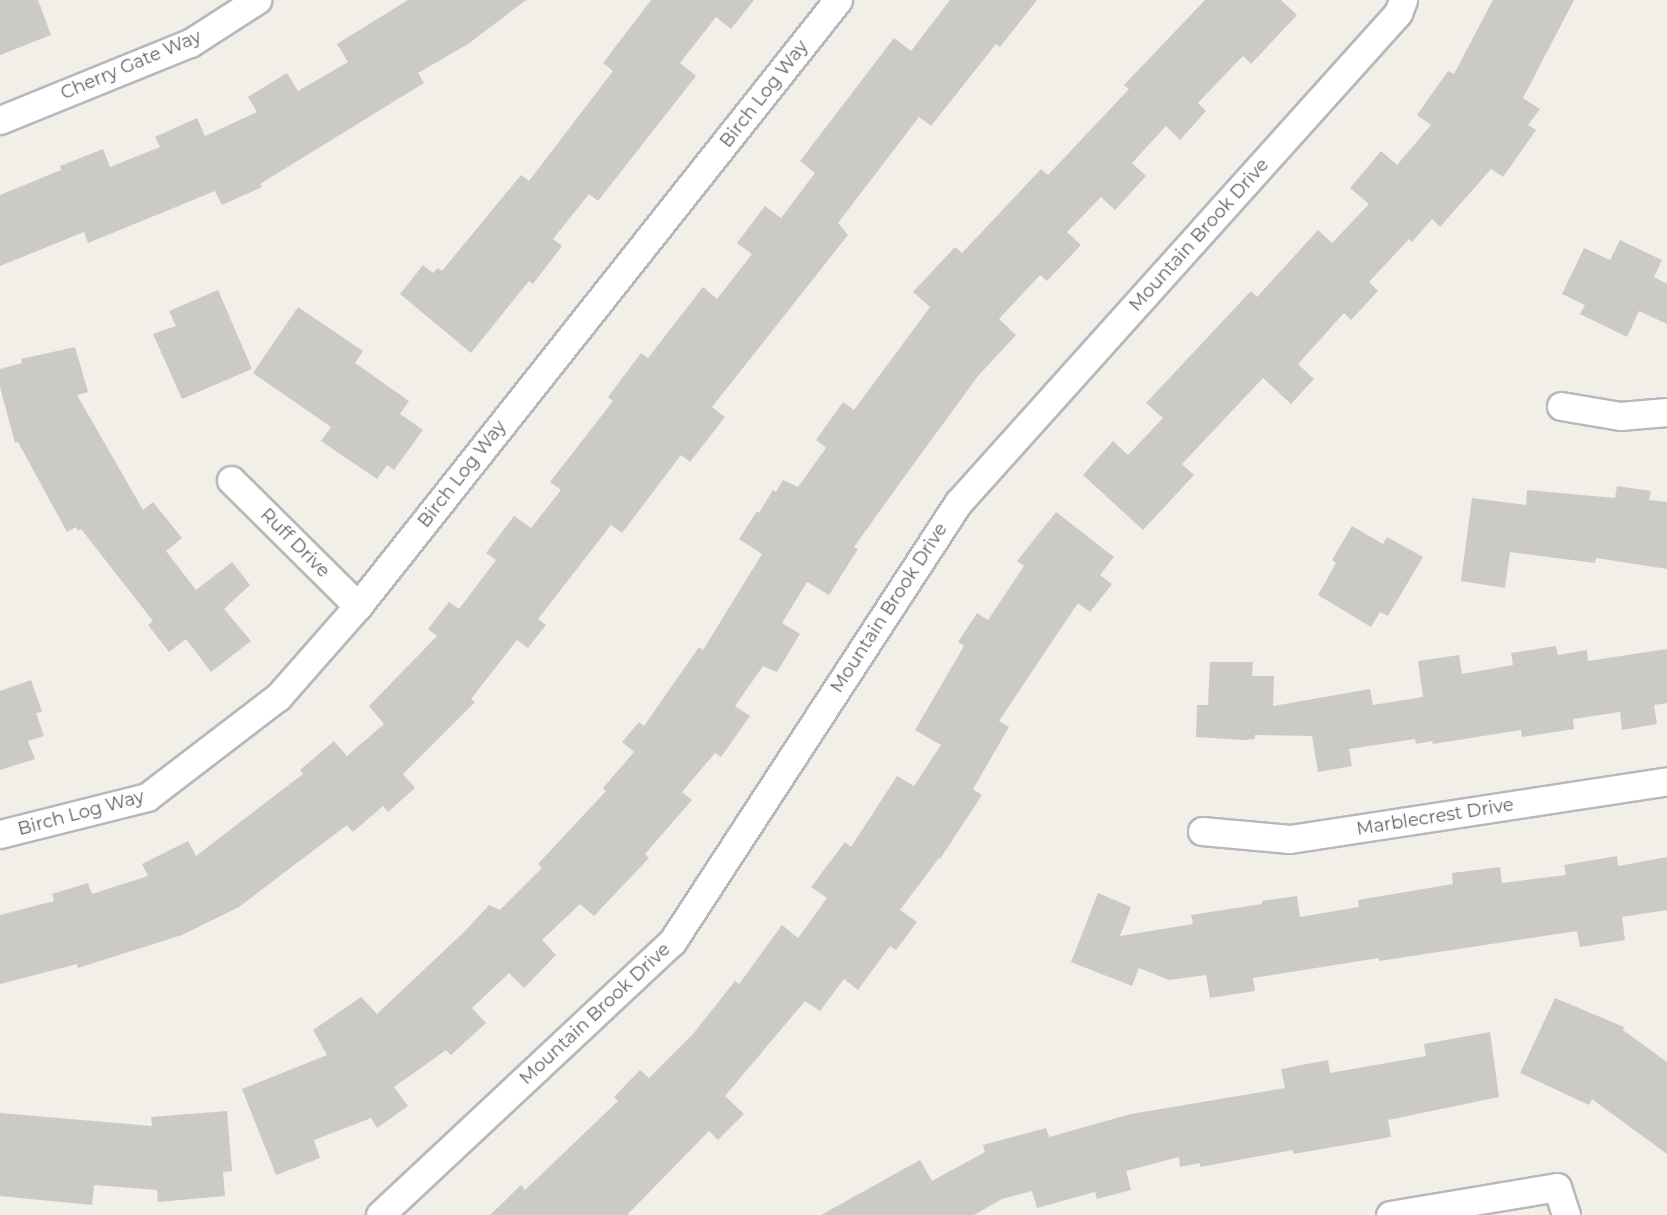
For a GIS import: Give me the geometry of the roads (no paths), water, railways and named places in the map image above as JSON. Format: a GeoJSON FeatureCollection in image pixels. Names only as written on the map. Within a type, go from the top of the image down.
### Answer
{"type":"FeatureCollection","features":[{"type":"Feature","properties":{"kind":"street","name":"Cherry Gate Way"},"geometry":{"type":"LineString","coordinates":[[0,120],[190,43],[257,0]]}},
{"type":"Feature","properties":{"kind":"street","name":"Birch Log Way"},"geometry":{"type":"LineString","coordinates":[[0,834],[147,797],[278,697],[358,606],[838,0]]}},
{"type":"Feature","properties":{"kind":"street","name":"Mountain Brook Drive"},"geometry":{"type":"LineString","coordinates":[[381,1215],[672,942],[958,503],[1398,14],[1403,0]]}},
{"type":"Feature","properties":{"kind":"street"},"geometry":{"type":"LineString","coordinates":[[1561,406],[1620,416],[1667,412]]}},
{"type":"Feature","properties":{"kind":"street","name":"Ruff Drive"},"geometry":{"type":"LineString","coordinates":[[231,480],[358,606]]}},
{"type":"Feature","properties":{"kind":"street","name":"Marblecrest Drive"},"geometry":{"type":"LineString","coordinates":[[1202,831],[1290,839],[1667,781]]}},
{"type":"Feature","properties":{"kind":"street"},"geometry":{"type":"LineString","coordinates":[[1390,1215],[1557,1188],[1566,1215]]}}]}
